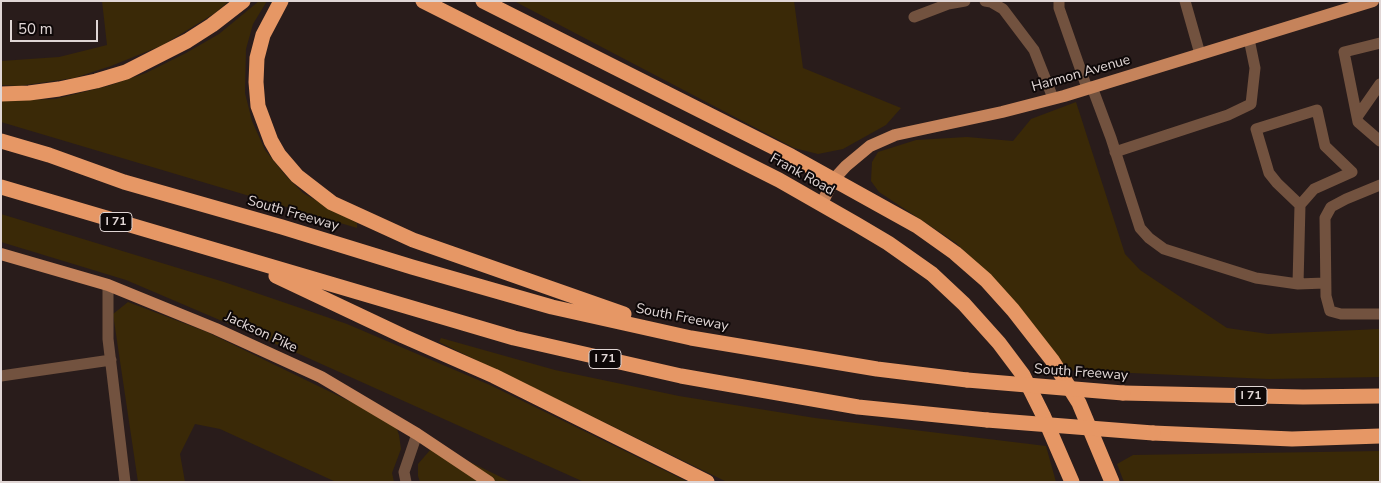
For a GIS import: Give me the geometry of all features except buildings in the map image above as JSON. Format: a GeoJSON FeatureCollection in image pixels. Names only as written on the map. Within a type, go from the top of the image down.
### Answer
{"type":"FeatureCollection","features":[{"type":"Feature","properties":{"kind":"highway"},"geometry":{"type":"LineString","coordinates":[[1,94],[59,89],[126,72],[186,42],[243,1]]}},
{"type":"Feature","properties":{"kind":"highway","name":"Frank Road"},"geometry":{"type":"LineString","coordinates":[[423,1],[779,180],[888,243],[932,274],[964,304],[999,343],[1023,375],[1043,415],[1072,482]]}},
{"type":"Feature","properties":{"kind":"highway","name":"Frank Road"},"geometry":{"type":"LineString","coordinates":[[483,1],[834,179],[918,226],[947,248],[986,280],[1014,310],[1052,360],[1079,403],[1112,482]]}},
{"type":"Feature","properties":{"kind":"highway"},"geometry":{"type":"LineString","coordinates":[[281,4],[263,35],[257,58],[258,106],[271,142],[279,155],[308,186],[332,203],[413,240],[691,338]]}},
{"type":"Feature","properties":{"kind":"highway","name":"South Freeway"},"geometry":{"type":"LineString","coordinates":[[1,142],[49,155],[124,182],[282,227],[482,288],[552,307],[691,338],[877,369],[967,380],[1123,393],[1303,397],[1380,396]]}},
{"type":"Feature","properties":{"kind":"highway","name":"I 71"},"geometry":{"type":"LineString","coordinates":[[1,187],[514,338],[681,376],[858,408],[1153,433],[1292,439],[1380,436]]}},
{"type":"Feature","properties":{"kind":"highway"},"geometry":{"type":"LineString","coordinates":[[232,256],[403,336],[494,376],[707,482]]}},
{"type":"Feature","properties":{"kind":"main road","name":"Harmon Avenue"},"geometry":{"type":"LineString","coordinates":[[821,205],[834,179],[857,155],[870,146],[895,134],[1002,112],[1089,88],[1368,2]]}},
{"type":"Feature","properties":{"kind":"main road","name":"Jackson Pike"},"geometry":{"type":"LineString","coordinates":[[1,254],[108,285],[216,328],[321,377],[417,434],[489,482]]}},
{"type":"Feature","properties":{"kind":"lane"},"geometry":{"type":"LineString","coordinates":[[914,18],[948,4],[965,1]]}},
{"type":"Feature","properties":{"kind":"lane"},"geometry":{"type":"LineString","coordinates":[[985,1],[1003,10],[1034,50],[1053,98]]}},
{"type":"Feature","properties":{"kind":"lane"},"geometry":{"type":"LineString","coordinates":[[1059,1],[1089,88],[1115,152],[1140,228],[1149,238],[1164,249],[1256,278],[1298,284],[1326,283]]}},
{"type":"Feature","properties":{"kind":"lane"},"geometry":{"type":"LineString","coordinates":[[1185,1],[1200,54]]}},
{"type":"Feature","properties":{"kind":"lane"},"geometry":{"type":"LineString","coordinates":[[1115,152],[1228,115],[1252,104],[1255,68],[1249,39]]}},
{"type":"Feature","properties":{"kind":"lane"},"geometry":{"type":"LineString","coordinates":[[1379,139],[1358,122],[1344,52],[1380,43]]}},
{"type":"Feature","properties":{"kind":"lane"},"geometry":{"type":"LineString","coordinates":[[1357,117],[1380,84]]}},
{"type":"Feature","properties":{"kind":"lane"},"geometry":{"type":"LineString","coordinates":[[1298,284],[1300,204],[1314,189],[1352,172],[1324,146],[1317,110],[1256,129],[1269,173],[1276,183],[1300,204]]}},
{"type":"Feature","properties":{"kind":"lane"},"geometry":{"type":"LineString","coordinates":[[1380,185],[1331,207],[1325,218],[1326,296],[1330,310],[1341,314],[1380,314]]}},
{"type":"Feature","properties":{"kind":"lane"},"geometry":{"type":"LineString","coordinates":[[108,285],[108,340],[125,482]]}},
{"type":"Feature","properties":{"kind":"lane"},"geometry":{"type":"LineString","coordinates":[[1,376],[111,360]]}},
{"type":"Feature","properties":{"kind":"lane"},"geometry":{"type":"LineString","coordinates":[[406,482],[404,472],[417,434]]}},
{"type":"Feature","properties":{"kind":"shaded area"},"geometry":{"type":"Polygon","coordinates":[[[102,1],[229,1],[215,13],[163,45],[111,66],[74,78],[19,86],[1,85],[1,61],[59,57],[107,45],[102,1]]]}},
{"type":"Feature","properties":{"kind":"shaded area"},"geometry":{"type":"Polygon","coordinates":[[[259,1],[267,1],[253,24],[246,49],[245,93],[252,121],[265,150],[286,176],[303,193],[357,223],[357,228],[1,122],[1,101],[55,99],[108,86],[146,73],[219,34],[259,1]]]}},
{"type":"Feature","properties":{"kind":"shaded area"},"geometry":{"type":"Polygon","coordinates":[[[514,1],[794,1],[803,68],[901,108],[886,125],[843,149],[818,154],[794,148],[514,1]]]}},
{"type":"Feature","properties":{"kind":"shaded area"},"geometry":{"type":"Polygon","coordinates":[[[1076,102],[1125,254],[1140,270],[1227,328],[1268,334],[1380,329],[1380,377],[1269,379],[1062,370],[995,281],[956,243],[879,192],[871,181],[872,162],[878,152],[916,140],[967,137],[1013,141],[1031,119],[1076,102]]]}},
{"type":"Feature","properties":{"kind":"shaded area"},"geometry":{"type":"Polygon","coordinates":[[[1,214],[224,282],[347,324],[490,385],[688,482],[584,482],[297,353],[126,280],[1,242],[1,214]]]}},
{"type":"Feature","properties":{"kind":"shaded area"},"geometry":{"type":"Polygon","coordinates":[[[128,302],[207,332],[395,424],[401,449],[392,473],[394,482],[336,482],[220,429],[195,424],[180,454],[185,482],[138,482],[113,314],[128,302]]]}},
{"type":"Feature","properties":{"kind":"shaded area"},"geometry":{"type":"Polygon","coordinates":[[[441,338],[555,370],[679,396],[815,418],[1046,446],[1056,482],[727,482],[439,342],[441,338]]]}},
{"type":"Feature","properties":{"kind":"shaded area"},"geometry":{"type":"Polygon","coordinates":[[[441,448],[511,482],[420,482],[418,464],[431,449],[441,448]]]}},
{"type":"Feature","properties":{"kind":"shaded area"},"geometry":{"type":"Polygon","coordinates":[[[1380,451],[1380,482],[1124,482],[1117,464],[1133,455],[1380,451]]]}}]}
